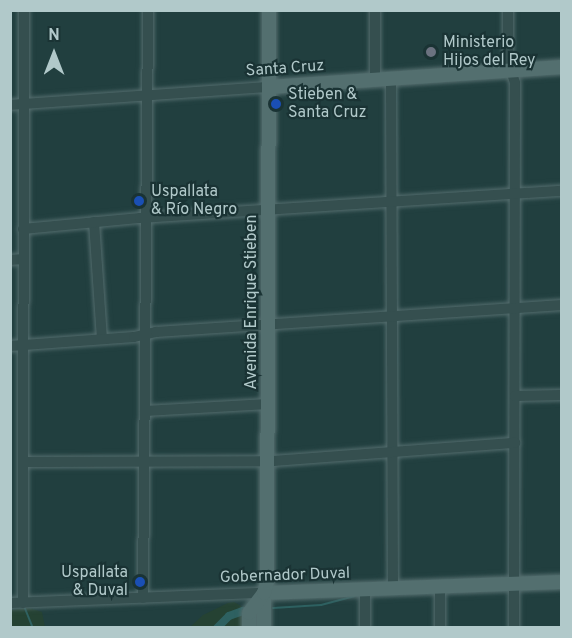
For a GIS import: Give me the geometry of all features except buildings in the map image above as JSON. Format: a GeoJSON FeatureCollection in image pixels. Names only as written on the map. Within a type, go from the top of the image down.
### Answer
{"type":"FeatureCollection","features":[{"type":"Feature","properties":{"kind":"main road","name":"Avenida Enrique Stieben"},"geometry":{"type":"LineString","coordinates":[[264,627],[264,593],[267,578],[270,10]]}},
{"type":"Feature","properties":{"kind":"main road","name":"Santa Cruz"},"geometry":{"type":"LineString","coordinates":[[269,87],[561,67]]}},
{"type":"Feature","properties":{"kind":"main road","name":"Gobernador Duval"},"geometry":{"type":"LineString","coordinates":[[264,593],[561,582]]}},
{"type":"Feature","properties":{"kind":"main road","name":"Avenida Enrique Stieben"},"geometry":{"type":"LineString","coordinates":[[249,627],[249,613],[264,593]]}},
{"type":"Feature","properties":{"kind":"street"},"geometry":{"type":"LineString","coordinates":[[23,603],[24,10]]}},
{"type":"Feature","properties":{"kind":"street"},"geometry":{"type":"LineString","coordinates":[[144,598],[148,10]]}},
{"type":"Feature","properties":{"kind":"street"},"geometry":{"type":"LineString","coordinates":[[375,10],[375,80]]}},
{"type":"Feature","properties":{"kind":"street"},"geometry":{"type":"LineString","coordinates":[[508,10],[508,57],[515,83],[514,627]]}},
{"type":"Feature","properties":{"kind":"street"},"geometry":{"type":"LineString","coordinates":[[391,78],[393,588]]}},
{"type":"Feature","properties":{"kind":"street","name":"Santa Cruz"},"geometry":{"type":"LineString","coordinates":[[10,105],[269,87]]}},
{"type":"Feature","properties":{"kind":"street"},"geometry":{"type":"LineString","coordinates":[[10,183],[23,183]]}},
{"type":"Feature","properties":{"kind":"street"},"geometry":{"type":"LineString","coordinates":[[23,229],[146,218],[561,191]]}},
{"type":"Feature","properties":{"kind":"street"},"geometry":{"type":"LineString","coordinates":[[94,222],[102,339]]}},
{"type":"Feature","properties":{"kind":"street"},"geometry":{"type":"LineString","coordinates":[[10,260],[23,259]]}},
{"type":"Feature","properties":{"kind":"street"},"geometry":{"type":"LineString","coordinates":[[10,346],[145,334],[561,305]]}},
{"type":"Feature","properties":{"kind":"street"},"geometry":{"type":"LineString","coordinates":[[514,396],[561,394]]}},
{"type":"Feature","properties":{"kind":"street"},"geometry":{"type":"LineString","coordinates":[[145,411],[268,405]]}},
{"type":"Feature","properties":{"kind":"street"},"geometry":{"type":"LineString","coordinates":[[23,462],[268,461],[514,443]]}},
{"type":"Feature","properties":{"kind":"street"},"geometry":{"type":"LineString","coordinates":[[440,587],[440,627]]}},
{"type":"Feature","properties":{"kind":"street"},"geometry":{"type":"LineString","coordinates":[[365,590],[365,627]]}},
{"type":"Feature","properties":{"kind":"street","name":"Gobernador Duval"},"geometry":{"type":"LineString","coordinates":[[10,603],[264,593]]}},
{"type":"Feature","properties":{"kind":"green space"},"geometry":{"type":"Polygon","coordinates":[[[234,602],[241,606],[243,627],[189,628],[203,615],[234,602]]]}},
{"type":"Feature","properties":{"kind":"green space"},"geometry":{"type":"Polygon","coordinates":[[[29,608],[42,612],[45,627],[11,627],[11,610],[29,608]]]}},
{"type":"Feature","properties":{"kind":"waterway"},"geometry":{"type":"LineString","coordinates":[[273,608],[321,605],[354,596]]}},
{"type":"Feature","properties":{"kind":"waterway"},"geometry":{"type":"LineString","coordinates":[[24,606],[33,628]]}},
{"type":"Feature","properties":{"kind":"waterway"},"geometry":{"type":"LineString","coordinates":[[217,628],[229,616],[243,611]]}},
{"type":"Feature","properties":{"kind":"place","name":"Ministerio Hijos del Rey"},"geometry":{"type":"Point","coordinates":[431,52]}},
{"type":"Feature","properties":{"kind":"place","name":"Stieben & Santa Cruz"},"geometry":{"type":"Point","coordinates":[276,104]}},
{"type":"Feature","properties":{"kind":"place","name":"Uspallata & Río Negro"},"geometry":{"type":"Point","coordinates":[139,201]}},
{"type":"Feature","properties":{"kind":"place","name":"Uspallata & Duval"},"geometry":{"type":"Point","coordinates":[140,582]}}]}
